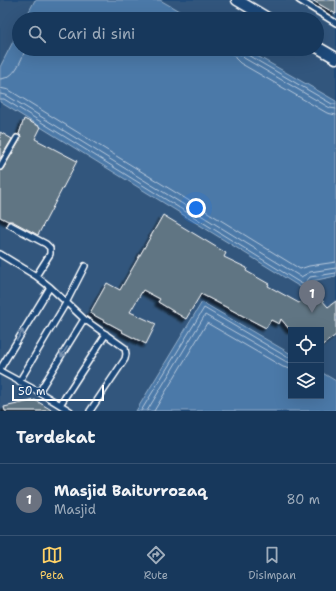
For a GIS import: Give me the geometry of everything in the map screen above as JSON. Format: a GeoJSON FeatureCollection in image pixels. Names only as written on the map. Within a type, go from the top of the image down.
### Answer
{"type":"FeatureCollection","features":[{"type":"Feature","properties":{"kind":"street"},"geometry":{"type":"LineString","coordinates":[[237,0],[257,12]]}},
{"type":"Feature","properties":{"kind":"street"},"geometry":{"type":"LineString","coordinates":[[324,51],[336,58]]}},
{"type":"Feature","properties":{"kind":"lane"},"geometry":{"type":"LineString","coordinates":[[299,0],[318,12]]}},
{"type":"Feature","properties":{"kind":"lane"},"geometry":{"type":"LineString","coordinates":[[324,16],[336,23]]}},
{"type":"Feature","properties":{"kind":"lane"},"geometry":{"type":"LineString","coordinates":[[0,167],[17,138]]}},
{"type":"Feature","properties":{"kind":"lane"},"geometry":{"type":"LineString","coordinates":[[10,225],[46,244],[50,248],[50,254],[36,276]]}},
{"type":"Feature","properties":{"kind":"lane"},"geometry":{"type":"LineString","coordinates":[[0,254],[36,276],[84,319],[126,348],[125,359],[90,411]]}},
{"type":"Feature","properties":{"kind":"lane"},"geometry":{"type":"LineString","coordinates":[[19,382],[66,302],[85,266]]}},
{"type":"Feature","properties":{"kind":"lane"},"geometry":{"type":"LineString","coordinates":[[50,287],[0,370],[70,411]]}},
{"type":"Feature","properties":{"kind":"lane"},"geometry":{"type":"LineString","coordinates":[[39,392],[84,319]]}},
{"type":"Feature","properties":{"kind":"lane"},"geometry":{"type":"LineString","coordinates":[[60,405],[106,334]]}},
{"type":"Feature","properties":{"kind":"shaded area"},"geometry":{"type":"Polygon","coordinates":[[[0,0],[336,0],[336,411],[0,411],[0,0]]]}},
{"type":"Feature","properties":{"kind":"water"},"geometry":{"type":"Polygon","coordinates":[[[35,0],[160,0],[181,12],[29,12],[35,0]]]}},
{"type":"Feature","properties":{"kind":"water"},"geometry":{"type":"Polygon","coordinates":[[[12,44],[12,56],[257,56],[336,101],[336,276],[312,281],[305,290],[0,102],[0,67],[12,44]]]}},
{"type":"Feature","properties":{"kind":"water"},"geometry":{"type":"Polygon","coordinates":[[[202,302],[288,352],[288,399],[324,399],[324,374],[336,381],[336,411],[136,411],[202,302]]]}},
{"type":"Feature","properties":{"kind":"building"},"geometry":{"type":"Polygon","coordinates":[[[312,0],[336,0],[336,14],[312,0]]]}},
{"type":"Feature","properties":{"kind":"building"},"geometry":{"type":"Polygon","coordinates":[[[24,119],[41,127],[35,139],[77,161],[38,235],[12,221],[8,221],[0,217],[0,171],[3,169],[20,140],[21,136],[19,134],[24,119]]]}},
{"type":"Feature","properties":{"kind":"building"},"geometry":{"type":"Polygon","coordinates":[[[0,132],[12,139],[0,159],[0,132]]]}},
{"type":"Feature","properties":{"kind":"building"},"geometry":{"type":"Polygon","coordinates":[[[163,215],[226,253],[224,257],[247,268],[246,271],[269,284],[268,286],[299,303],[313,290],[328,307],[336,301],[336,335],[324,344],[324,327],[288,328],[281,319],[279,324],[271,320],[266,328],[201,294],[186,319],[158,302],[160,299],[143,290],[130,312],[156,324],[146,344],[90,313],[107,283],[120,290],[163,215]]]}},
{"type":"Feature","properties":{"kind":"building"},"geometry":{"type":"Polygon","coordinates":[[[35,400],[53,411],[5,411],[4,407],[35,400]]]}},
{"type":"Feature","properties":{"kind":"place","name":"Masjid Baiturrozaq"},"geometry":{"type":"Point","coordinates":[312,313]}}]}
